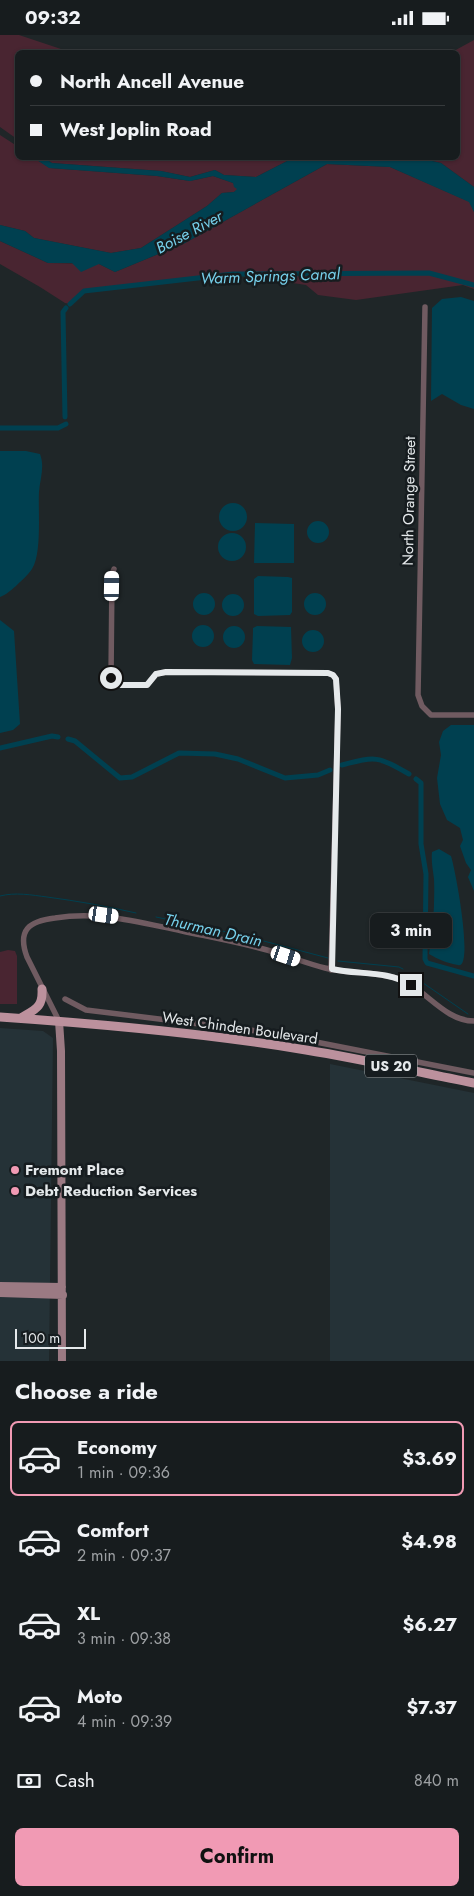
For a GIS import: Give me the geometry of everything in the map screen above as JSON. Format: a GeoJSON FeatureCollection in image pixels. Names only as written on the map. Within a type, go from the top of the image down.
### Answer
{"type":"FeatureCollection","features":[{"type":"Feature","properties":{"kind":"main road"},"geometry":{"type":"LineString","coordinates":[[20,1018],[37,1008],[41,1003],[42,989]]}},
{"type":"Feature","properties":{"kind":"main road","name":"West Chinden Boulevard"},"geometry":{"type":"LineString","coordinates":[[0,1017],[162,1031],[307,1050],[474,1083]]}},
{"type":"Feature","properties":{"kind":"main road"},"geometry":{"type":"LineString","coordinates":[[58,1021],[61,1051],[62,1361]]}},
{"type":"Feature","properties":{"kind":"main road"},"geometry":{"type":"LineString","coordinates":[[0,1287],[63,1291]]}},
{"type":"Feature","properties":{"kind":"main road"},"geometry":{"type":"LineString","coordinates":[[0,1293],[63,1291]]}},
{"type":"Feature","properties":{"kind":"street","name":"North Orange Street"},"geometry":{"type":"LineString","coordinates":[[425,307],[418,695],[422,706],[431,715],[474,715]]}},
{"type":"Feature","properties":{"kind":"street"},"geometry":{"type":"LineString","coordinates":[[114,569],[112,574],[111,678],[116,685],[147,685],[156,674],[166,672],[328,673],[336,679],[338,709],[332,969]]}},
{"type":"Feature","properties":{"kind":"street"},"geometry":{"type":"LineString","coordinates":[[58,1021],[23,947],[22,936],[33,924],[50,918],[71,915],[104,915],[222,938],[332,969],[382,974],[403,980],[453,1016],[466,1021],[474,1021]]}},
{"type":"Feature","properties":{"kind":"street"},"geometry":{"type":"LineString","coordinates":[[65,999],[86,1010],[265,1032],[474,1073]]}},
{"type":"Feature","properties":{"kind":"shaded area"},"geometry":{"type":"Polygon","coordinates":[[[0,35],[19,35],[64,50],[15,50],[15,138],[0,127],[0,35]]]}},
{"type":"Feature","properties":{"kind":"shaded area"},"geometry":{"type":"Polygon","coordinates":[[[474,40],[474,187],[441,163],[428,160],[460,160],[460,50],[456,50],[474,40]]]}},
{"type":"Feature","properties":{"kind":"shaded area"},"geometry":{"type":"Polygon","coordinates":[[[0,135],[15,145],[15,160],[37,160],[50,168],[157,176],[190,181],[213,176],[233,183],[238,189],[234,192],[222,193],[207,206],[141,248],[111,253],[34,238],[25,231],[0,225],[0,135]]]}},
{"type":"Feature","properties":{"kind":"shaded area"},"geometry":{"type":"Polygon","coordinates":[[[47,160],[289,160],[256,177],[224,175],[215,170],[190,177],[161,171],[52,163],[47,160]]]}},
{"type":"Feature","properties":{"kind":"shaded area"},"geometry":{"type":"Polygon","coordinates":[[[327,164],[390,167],[470,202],[474,212],[474,289],[463,285],[356,300],[318,295],[306,285],[233,274],[84,291],[70,304],[65,303],[0,264],[0,241],[48,263],[99,264],[115,272],[185,243],[327,164]]]}},
{"type":"Feature","properties":{"kind":"shaded area"},"geometry":{"type":"Polygon","coordinates":[[[15,951],[17,956],[17,1004],[0,1004],[0,952],[15,951]]]}},
{"type":"Feature","properties":{"kind":"shaded area"},"geometry":{"type":"Polygon","coordinates":[[[0,1028],[43,1031],[53,1038],[49,1361],[0,1361],[0,1028]]]}},
{"type":"Feature","properties":{"kind":"shaded area"},"geometry":{"type":"Polygon","coordinates":[[[330,1064],[474,1093],[474,1361],[330,1361],[330,1064]]]}},
{"type":"Feature","properties":{"kind":"water","name":"Boise River"},"geometry":{"type":"Polygon","coordinates":[[[37,160],[47,160],[52,163],[161,171],[190,177],[215,170],[224,175],[256,177],[289,160],[428,160],[441,163],[474,187],[474,212],[469,202],[390,167],[327,164],[185,243],[115,272],[99,264],[81,272],[72,263],[48,263],[0,241],[0,225],[25,231],[34,238],[111,253],[141,248],[207,206],[222,193],[234,192],[237,189],[233,183],[213,176],[190,181],[157,176],[49,168],[37,160]]]}},
{"type":"Feature","properties":{"kind":"water"},"geometry":{"type":"Polygon","coordinates":[[[461,297],[474,301],[474,409],[461,405],[442,394],[431,401],[432,308],[442,299],[461,297]]]}},
{"type":"Feature","properties":{"kind":"water"},"geometry":{"type":"Polygon","coordinates":[[[0,451],[26,451],[40,454],[42,468],[39,492],[39,532],[35,562],[32,569],[16,586],[0,597],[0,451]]]}},
{"type":"Feature","properties":{"kind":"water"},"geometry":{"type":"Polygon","coordinates":[[[233,503],[243,507],[247,517],[243,527],[233,531],[223,527],[219,517],[223,507],[233,503]]]}},
{"type":"Feature","properties":{"kind":"water"},"geometry":{"type":"Polygon","coordinates":[[[314,521],[322,521],[329,528],[329,536],[322,543],[314,543],[307,536],[307,528],[314,521]]]}},
{"type":"Feature","properties":{"kind":"water"},"geometry":{"type":"Polygon","coordinates":[[[255,523],[294,524],[294,563],[254,563],[255,523]]]}},
{"type":"Feature","properties":{"kind":"water"},"geometry":{"type":"Polygon","coordinates":[[[232,533],[242,537],[246,547],[242,557],[232,561],[222,557],[218,547],[222,537],[232,533]]]}},
{"type":"Feature","properties":{"kind":"water"},"geometry":{"type":"Polygon","coordinates":[[[258,576],[292,578],[292,612],[290,615],[258,616],[254,614],[254,579],[258,576]]]}},
{"type":"Feature","properties":{"kind":"water"},"geometry":{"type":"Polygon","coordinates":[[[204,593],[212,596],[215,604],[212,612],[204,615],[196,612],[193,604],[196,596],[204,593]]]}},
{"type":"Feature","properties":{"kind":"water"},"geometry":{"type":"Polygon","coordinates":[[[311,593],[319,593],[326,600],[326,608],[319,615],[311,615],[304,608],[304,600],[311,593]]]}},
{"type":"Feature","properties":{"kind":"water"},"geometry":{"type":"Polygon","coordinates":[[[233,594],[241,597],[244,605],[241,613],[233,616],[225,613],[222,605],[225,597],[233,594]]]}},
{"type":"Feature","properties":{"kind":"water"},"geometry":{"type":"Polygon","coordinates":[[[0,620],[14,631],[20,724],[13,730],[0,733],[0,620]]]}},
{"type":"Feature","properties":{"kind":"water"},"geometry":{"type":"Polygon","coordinates":[[[199,625],[207,625],[214,632],[214,640],[207,647],[199,647],[192,640],[192,632],[199,625]]]}},
{"type":"Feature","properties":{"kind":"water"},"geometry":{"type":"Polygon","coordinates":[[[234,626],[242,629],[245,637],[242,645],[234,648],[226,645],[223,637],[226,629],[234,626]]]}},
{"type":"Feature","properties":{"kind":"water"},"geometry":{"type":"Polygon","coordinates":[[[257,626],[291,627],[292,658],[290,665],[254,664],[252,660],[253,628],[257,626]]]}},
{"type":"Feature","properties":{"kind":"water"},"geometry":{"type":"Polygon","coordinates":[[[309,630],[317,630],[324,637],[324,645],[317,652],[309,652],[302,645],[302,637],[309,630]]]}},
{"type":"Feature","properties":{"kind":"water"},"geometry":{"type":"Polygon","coordinates":[[[451,725],[474,725],[474,891],[468,877],[471,870],[466,863],[460,846],[463,840],[460,828],[447,820],[440,804],[437,778],[441,755],[439,742],[443,731],[451,725]]]}},
{"type":"Feature","properties":{"kind":"water"},"geometry":{"type":"Polygon","coordinates":[[[439,849],[451,856],[460,899],[464,952],[462,962],[458,965],[443,961],[429,954],[434,898],[432,852],[439,849]]]}},
{"type":"Feature","properties":{"kind":"waterway","name":"Warm Springs Canal"},"geometry":{"type":"LineString","coordinates":[[70,304],[84,291],[233,274],[429,273],[474,285]]}},
{"type":"Feature","properties":{"kind":"waterway","name":"Warm Springs Canal"},"geometry":{"type":"LineString","coordinates":[[65,417],[63,312],[66,308]]}},
{"type":"Feature","properties":{"kind":"waterway","name":"Warm Springs Canal"},"geometry":{"type":"LineString","coordinates":[[0,428],[58,428],[66,424]]}},
{"type":"Feature","properties":{"kind":"waterway"},"geometry":{"type":"LineString","coordinates":[[0,748],[52,736],[58,737]]}},
{"type":"Feature","properties":{"kind":"waterway"},"geometry":{"type":"LineString","coordinates":[[68,739],[75,741],[120,778],[132,777],[179,753],[215,754],[238,759],[285,778],[318,775],[330,770]]}},
{"type":"Feature","properties":{"kind":"waterway"},"geometry":{"type":"LineString","coordinates":[[342,765],[377,759],[409,774]]}},
{"type":"Feature","properties":{"kind":"waterway"},"geometry":{"type":"LineString","coordinates":[[416,779],[421,783],[421,844],[426,874],[425,959],[427,963],[474,976]]}},
{"type":"Feature","properties":{"kind":"waterway","name":"Thurman Drain"},"geometry":{"type":"LineString","coordinates":[[0,896],[35,895],[136,913]]}},
{"type":"Feature","properties":{"kind":"waterway","name":"Thurman Drain"},"geometry":{"type":"LineString","coordinates":[[156,917],[241,935],[328,958]]}},
{"type":"Feature","properties":{"kind":"waterway","name":"Thurman Drain"},"geometry":{"type":"LineString","coordinates":[[338,961],[403,969]]}},
{"type":"Feature","properties":{"kind":"waterway","name":"Thurman Drain"},"geometry":{"type":"LineString","coordinates":[[413,976],[468,1014]]}},
{"type":"Feature","properties":{"kind":"place","name":"Fremont Place"},"geometry":{"type":"Point","coordinates":[15,1170]}},
{"type":"Feature","properties":{"kind":"place","name":"Debt Reduction Services"},"geometry":{"type":"Point","coordinates":[15,1191]}},
{"type":"Feature","properties":{"kind":"route"},"geometry":{"type":"LineString","coordinates":[[111,678],[116,685],[147,685],[150,684],[156,674],[166,672],[328,673],[333,675],[336,679],[338,691],[338,709],[332,969],[382,974],[403,980],[411,985]]}}]}
